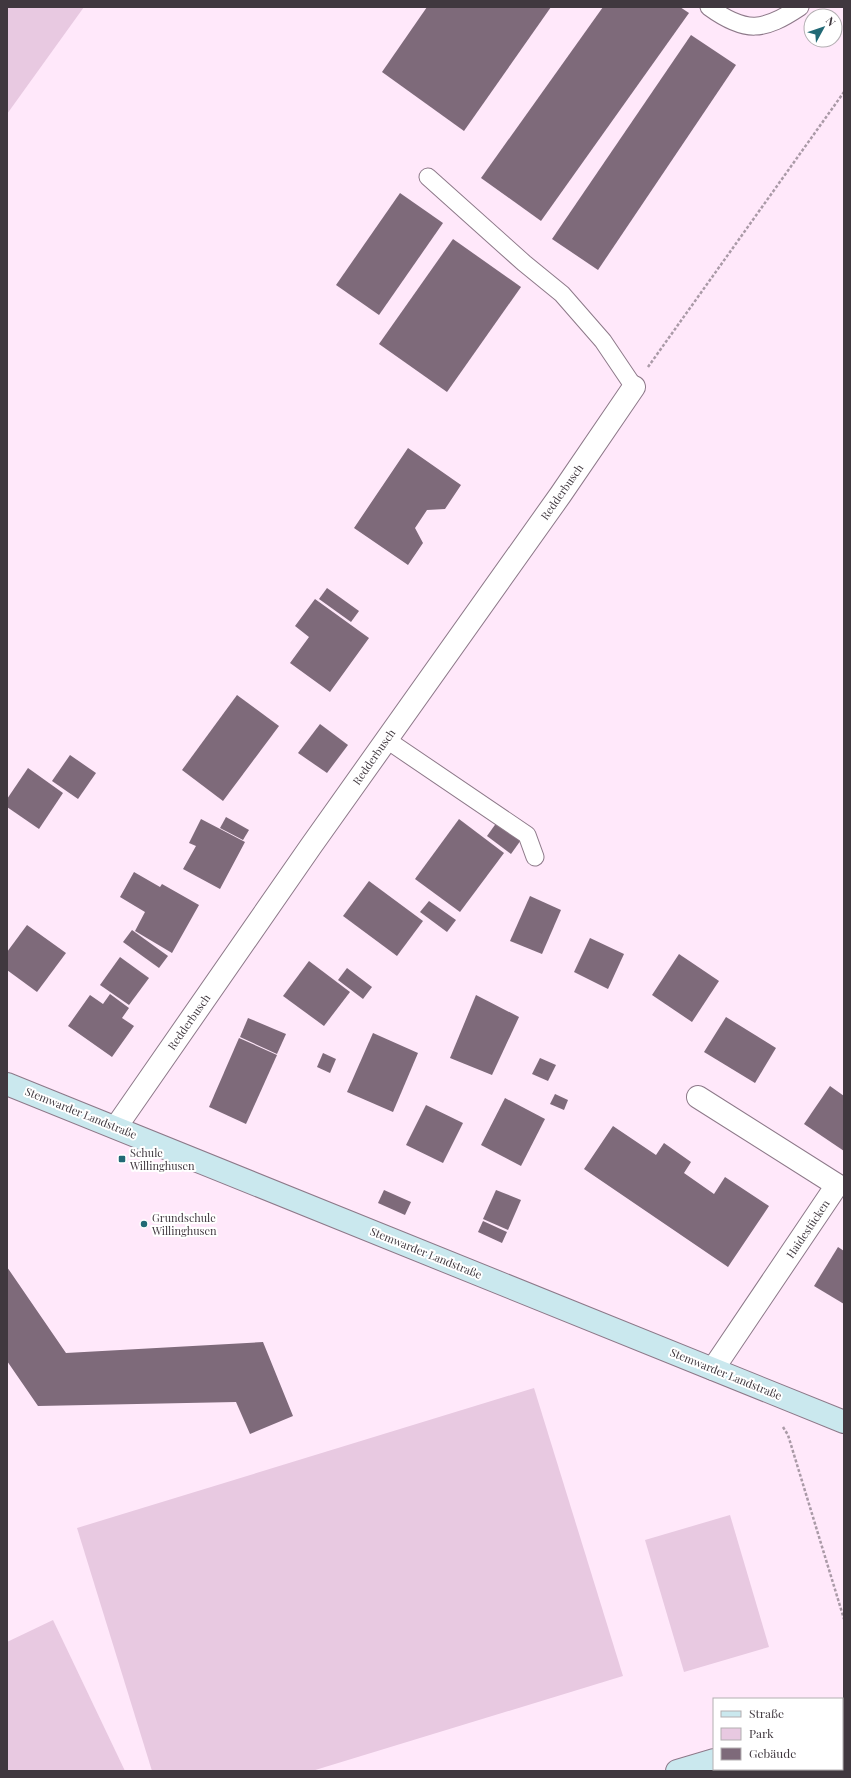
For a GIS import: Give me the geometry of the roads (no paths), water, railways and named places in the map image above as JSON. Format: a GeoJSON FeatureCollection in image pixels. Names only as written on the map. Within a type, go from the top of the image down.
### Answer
{"type":"FeatureCollection","features":[{"type":"Feature","properties":{"kind":"street","name":"Redderbusch"},"geometry":{"type":"LineString","coordinates":[[116,1127],[386,740],[561,494],[634,387]]}},
{"type":"Feature","properties":{"kind":"street","name":"Stemwarder Landstraße"},"geometry":{"type":"LineString","coordinates":[[7,1084],[844,1422]]}},
{"type":"Feature","properties":{"kind":"street","name":"Haidestücken"},"geometry":{"type":"LineString","coordinates":[[698,1096],[837,1185],[713,1369]]}},
{"type":"Feature","properties":{"kind":"street"},"geometry":{"type":"LineString","coordinates":[[677,1771],[713,1760]]}},
{"type":"Feature","properties":{"kind":"lane"},"geometry":{"type":"LineString","coordinates":[[709,7],[720,15],[741,24],[760,27],[774,23],[800,7]]}},
{"type":"Feature","properties":{"kind":"lane"},"geometry":{"type":"LineString","coordinates":[[428,177],[524,263],[562,294],[603,341],[634,387]]}},
{"type":"Feature","properties":{"kind":"lane"},"geometry":{"type":"LineString","coordinates":[[386,740],[527,835],[534,856]]}},
{"type":"Feature","properties":{"kind":"place","name":"Schule Willinghusen"},"geometry":{"type":"Point","coordinates":[122,1159]}},
{"type":"Feature","properties":{"kind":"place","name":"Grundschule Willinghusen"},"geometry":{"type":"Point","coordinates":[144,1224]}}]}
